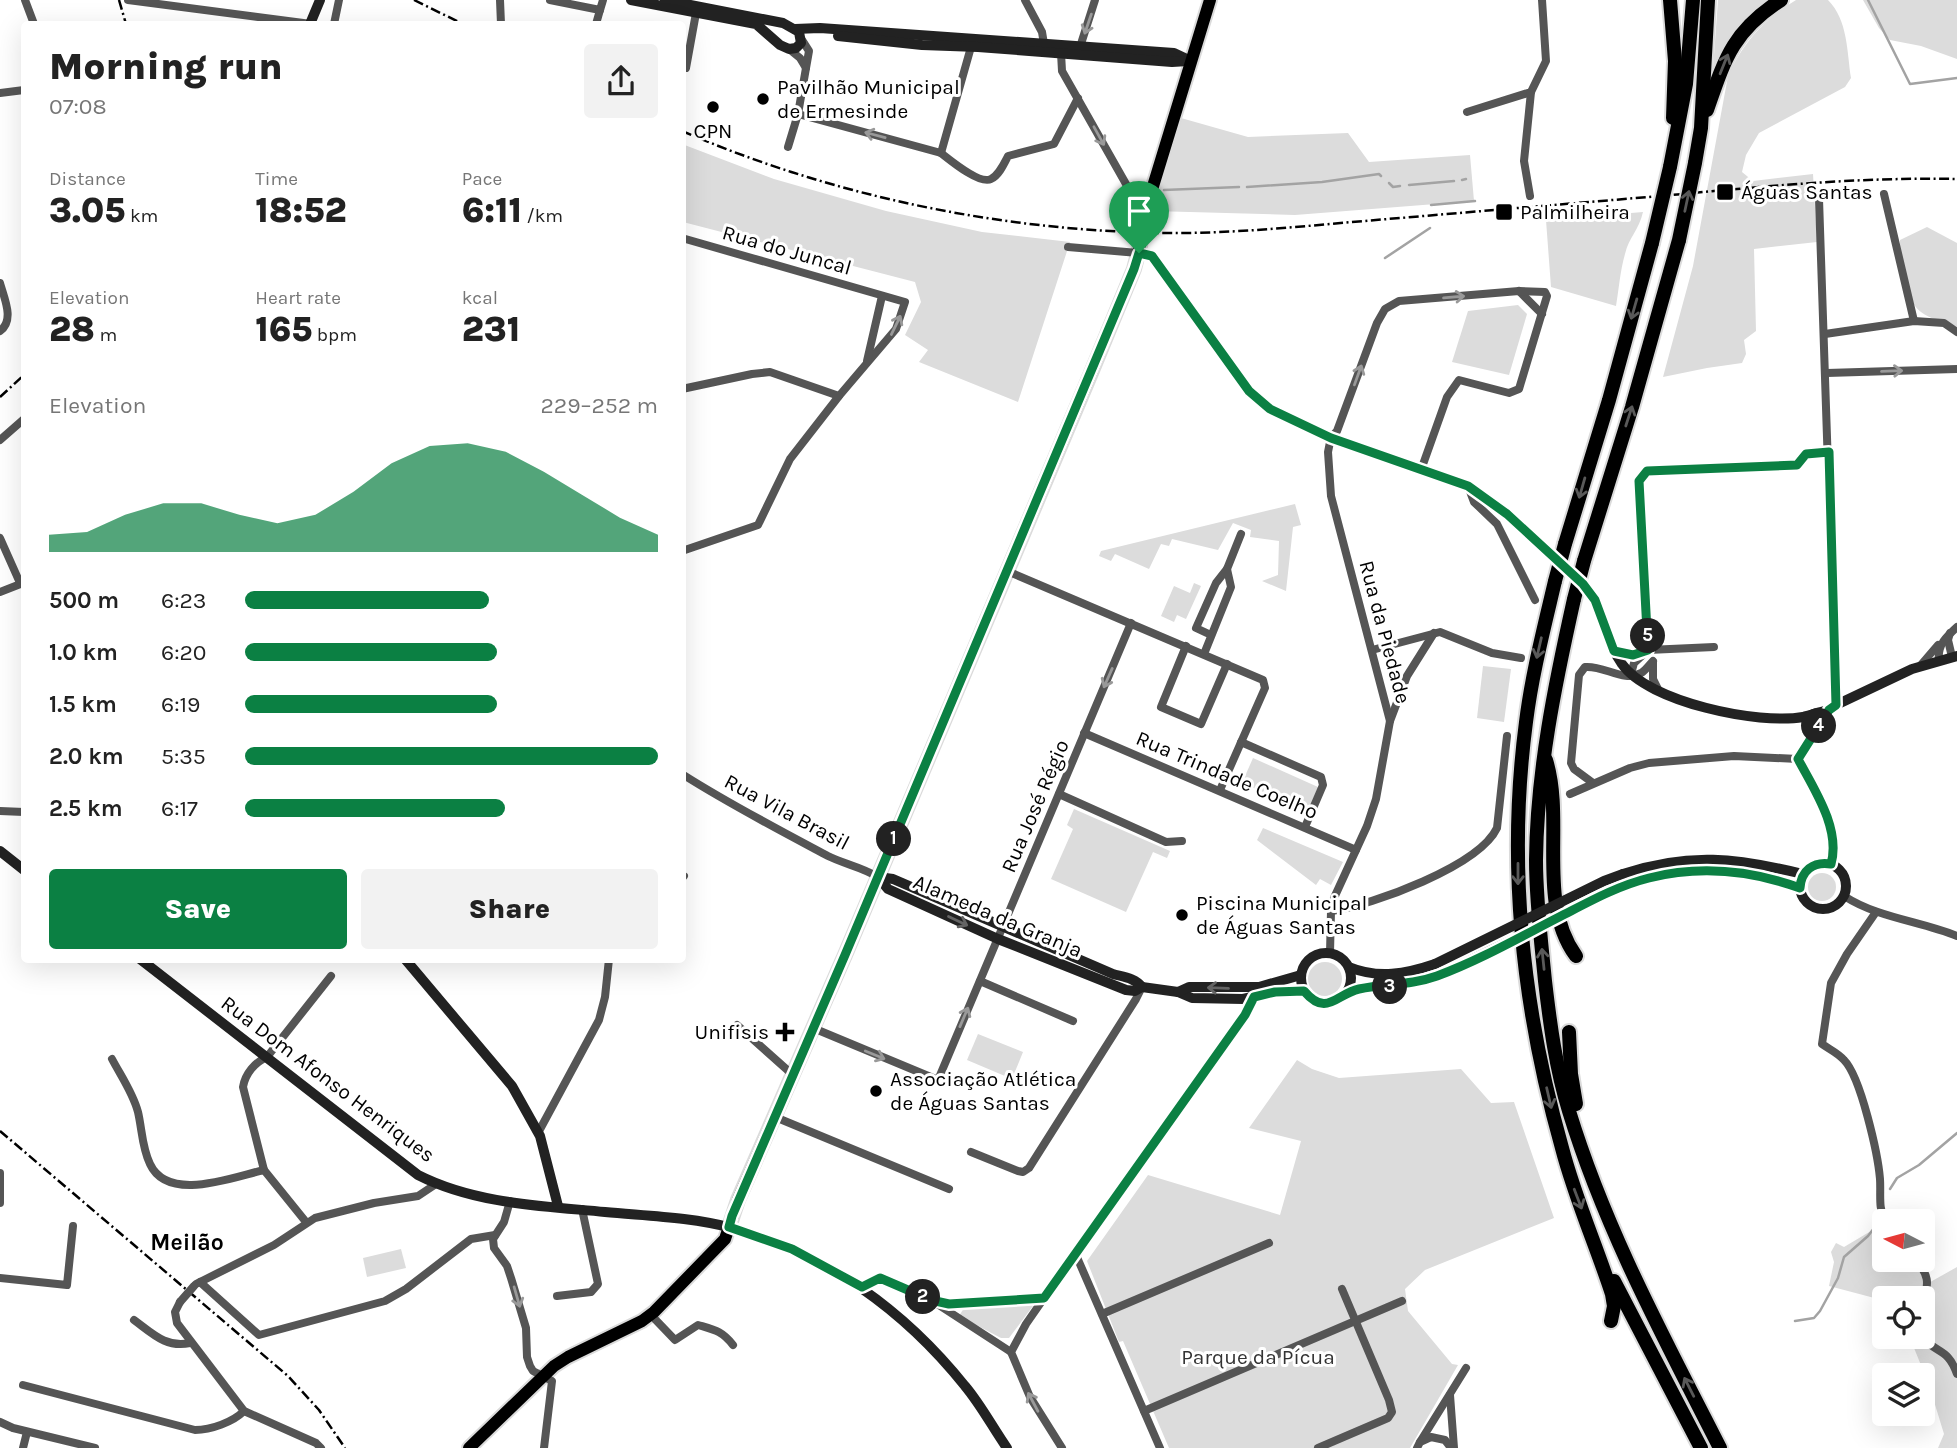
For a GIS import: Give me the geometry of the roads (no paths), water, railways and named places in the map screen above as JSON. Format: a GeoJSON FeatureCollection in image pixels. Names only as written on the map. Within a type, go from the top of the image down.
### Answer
{"type":"FeatureCollection","features":[{"type":"Feature","properties":{"kind":"highway"},"geometry":{"type":"LineString","coordinates":[[1670,0],[1675,61],[1672,110],[1675,140]]}},
{"type":"Feature","properties":{"kind":"highway"},"geometry":{"type":"LineString","coordinates":[[1611,1321],[1614,1306],[1612,1294],[1562,1149],[1536,1041],[1526,977],[1518,881],[1520,792],[1526,723],[1537,655],[1565,544],[1609,400],[1652,243],[1670,167],[1686,84],[1693,0]]}},
{"type":"Feature","properties":{"kind":"highway"},"geometry":{"type":"LineString","coordinates":[[1709,0],[1695,163],[1679,240],[1574,598],[1544,753],[1536,859],[1551,1027],[1569,1111],[1615,1237],[1720,1448]]}},
{"type":"Feature","properties":{"kind":"highway"},"geometry":{"type":"LineString","coordinates":[[1700,128],[1726,57],[1740,33],[1782,0]]}},
{"type":"Feature","properties":{"kind":"highway"},"geometry":{"type":"LineString","coordinates":[[1544,753],[1552,781],[1554,865],[1559,924],[1566,943],[1576,956]]}},
{"type":"Feature","properties":{"kind":"highway"},"geometry":{"type":"LineString","coordinates":[[1569,1032],[1571,1074],[1586,1159]]}},
{"type":"Feature","properties":{"kind":"highway"},"geometry":{"type":"LineString","coordinates":[[1597,1249],[1702,1448]]}},
{"type":"Feature","properties":{"kind":"main road"},"geometry":{"type":"LineString","coordinates":[[468,1448],[544,1375],[568,1357],[651,1315],[725,1239],[738,1200],[878,877],[1134,269],[1143,217],[1210,0]]}},
{"type":"Feature","properties":{"kind":"street"},"geometry":{"type":"LineString","coordinates":[[25,0],[33,20]]}},
{"type":"Feature","properties":{"kind":"street"},"geometry":{"type":"LineString","coordinates":[[31,0],[33,20]]}},
{"type":"Feature","properties":{"kind":"street"},"geometry":{"type":"LineString","coordinates":[[128,0],[290,21]]}},
{"type":"Feature","properties":{"kind":"street"},"geometry":{"type":"LineString","coordinates":[[312,21],[320,0]]}},
{"type":"Feature","properties":{"kind":"street"},"geometry":{"type":"LineString","coordinates":[[335,21],[340,0]]}},
{"type":"Feature","properties":{"kind":"street"},"geometry":{"type":"LineString","coordinates":[[500,0],[501,21]]}},
{"type":"Feature","properties":{"kind":"street"},"geometry":{"type":"LineString","coordinates":[[550,0],[600,10]]}},
{"type":"Feature","properties":{"kind":"street"},"geometry":{"type":"LineString","coordinates":[[597,21],[603,0]]}},
{"type":"Feature","properties":{"kind":"street"},"geometry":{"type":"LineString","coordinates":[[631,0],[696,13],[779,23],[799,35],[809,51],[798,114],[788,147]]}},
{"type":"Feature","properties":{"kind":"street"},"geometry":{"type":"LineString","coordinates":[[665,0],[756,24],[776,43],[800,58],[806,68]]}},
{"type":"Feature","properties":{"kind":"street"},"geometry":{"type":"LineString","coordinates":[[1025,0],[1042,32],[1044,44]]}},
{"type":"Feature","properties":{"kind":"street"},"geometry":{"type":"LineString","coordinates":[[1080,47],[1096,0]]}},
{"type":"Feature","properties":{"kind":"street"},"geometry":{"type":"LineString","coordinates":[[1530,196],[1524,161],[1531,92],[1545,61],[1542,0]]}},
{"type":"Feature","properties":{"kind":"street"},"geometry":{"type":"LineString","coordinates":[[686,68],[696,13]]}},
{"type":"Feature","properties":{"kind":"street"},"geometry":{"type":"LineString","coordinates":[[771,36],[771,29],[779,23]]}},
{"type":"Feature","properties":{"kind":"street"},"geometry":{"type":"LineString","coordinates":[[799,35],[820,28],[1174,53],[1191,61]]}},
{"type":"Feature","properties":{"kind":"street"},"geometry":{"type":"LineString","coordinates":[[799,35],[922,46],[1191,61]]}},
{"type":"Feature","properties":{"kind":"street"},"geometry":{"type":"LineString","coordinates":[[789,49],[796,48],[799,35]]}},
{"type":"Feature","properties":{"kind":"street"},"geometry":{"type":"LineString","coordinates":[[1008,49],[1036,48],[1044,44]]}},
{"type":"Feature","properties":{"kind":"street"},"geometry":{"type":"LineString","coordinates":[[941,153],[971,47]]}},
{"type":"Feature","properties":{"kind":"street"},"geometry":{"type":"LineString","coordinates":[[1061,53],[1062,71],[1143,217]]}},
{"type":"Feature","properties":{"kind":"street"},"geometry":{"type":"LineString","coordinates":[[0,93],[21,90]]}},
{"type":"Feature","properties":{"kind":"street"},"geometry":{"type":"LineString","coordinates":[[1467,112],[1531,92]]}},
{"type":"Feature","properties":{"kind":"street"},"geometry":{"type":"LineString","coordinates":[[798,114],[941,153],[982,181],[990,180],[999,172],[1008,156],[1054,144],[1078,98]]}},
{"type":"Feature","properties":{"kind":"street"},"geometry":{"type":"LineString","coordinates":[[1884,194],[1914,321]]}},
{"type":"Feature","properties":{"kind":"street"},"geometry":{"type":"LineString","coordinates":[[1798,759],[1811,733],[1832,708],[1829,452],[1819,199]]}},
{"type":"Feature","properties":{"kind":"street","name":"Rua do Juncal"},"geometry":{"type":"LineString","coordinates":[[686,239],[882,296]]}},
{"type":"Feature","properties":{"kind":"street"},"geometry":{"type":"LineString","coordinates":[[1068,247],[1139,250],[1152,256],[1249,391],[1270,409],[1331,438],[1468,486],[1507,514],[1583,584],[1595,600],[1614,651],[1631,674],[1659,691],[1702,707],[1766,718],[1810,715],[1832,708],[1920,666],[1954,657],[1948,640],[1950,634]]}},
{"type":"Feature","properties":{"kind":"street"},"geometry":{"type":"LineString","coordinates":[[0,283],[8,317],[3,329]]}},
{"type":"Feature","properties":{"kind":"street"},"geometry":{"type":"LineString","coordinates":[[1331,438],[1337,431],[1377,323],[1385,309],[1399,301],[1519,291],[1545,292],[1547,296],[1519,389],[1509,393],[1459,380],[1447,397],[1421,470]]}},
{"type":"Feature","properties":{"kind":"street"},"geometry":{"type":"LineString","coordinates":[[1519,291],[1542,314]]}},
{"type":"Feature","properties":{"kind":"street"},"geometry":{"type":"LineString","coordinates":[[686,550],[758,525],[790,458],[896,329],[905,302],[882,296],[867,364]]}},
{"type":"Feature","properties":{"kind":"street"},"geometry":{"type":"LineString","coordinates":[[1825,334],[1914,321],[1944,323],[1957,332]]}},
{"type":"Feature","properties":{"kind":"street"},"geometry":{"type":"LineString","coordinates":[[1826,373],[1957,369]]}},
{"type":"Feature","properties":{"kind":"street"},"geometry":{"type":"LineString","coordinates":[[686,388],[770,372],[839,396]]}},
{"type":"Feature","properties":{"kind":"street"},"geometry":{"type":"LineString","coordinates":[[0,440],[21,422]]}},
{"type":"Feature","properties":{"kind":"street","name":"Rua da Piedade"},"geometry":{"type":"LineString","coordinates":[[1330,953],[1334,898],[1376,799],[1390,721],[1331,496],[1328,452],[1331,438]]}},
{"type":"Feature","properties":{"kind":"street"},"geometry":{"type":"LineString","coordinates":[[1659,691],[1653,679],[1653,660],[1648,650],[1639,481],[1647,471],[1797,465],[1806,454],[1829,452]]}},
{"type":"Feature","properties":{"kind":"street"},"geometry":{"type":"LineString","coordinates":[[1468,486],[1474,502],[1497,524],[1535,600]]}},
{"type":"Feature","properties":{"kind":"street"},"geometry":{"type":"LineString","coordinates":[[1211,635],[1196,628],[1216,583],[1227,569],[1241,534]]}},
{"type":"Feature","properties":{"kind":"street"},"geometry":{"type":"LineString","coordinates":[[0,538],[21,581]]}},
{"type":"Feature","properties":{"kind":"street"},"geometry":{"type":"LineString","coordinates":[[1204,654],[1231,587],[1227,569]]}},
{"type":"Feature","properties":{"kind":"street"},"geometry":{"type":"LineString","coordinates":[[1007,571],[1263,680],[1265,688],[1220,790]]}},
{"type":"Feature","properties":{"kind":"street"},"geometry":{"type":"LineString","coordinates":[[0,592],[21,583]]}},
{"type":"Feature","properties":{"kind":"street","name":"Rua José Régio"},"geometry":{"type":"LineString","coordinates":[[813,1028],[938,1080],[1131,623]]}},
{"type":"Feature","properties":{"kind":"street"},"geometry":{"type":"LineString","coordinates":[[1920,666],[1957,627]]}},
{"type":"Feature","properties":{"kind":"street"},"geometry":{"type":"LineString","coordinates":[[1390,721],[1407,676],[1434,632]]}},
{"type":"Feature","properties":{"kind":"street"},"geometry":{"type":"LineString","coordinates":[[1372,650],[1440,632],[1492,653],[1521,659]]}},
{"type":"Feature","properties":{"kind":"street"},"geometry":{"type":"LineString","coordinates":[[1940,660],[1938,654],[1943,641]]}},
{"type":"Feature","properties":{"kind":"street"},"geometry":{"type":"LineString","coordinates":[[1186,646],[1161,707],[1201,724],[1227,664]]}},
{"type":"Feature","properties":{"kind":"street"},"geometry":{"type":"LineString","coordinates":[[1614,651],[1633,655],[1648,650],[1714,648]]}},
{"type":"Feature","properties":{"kind":"street"},"geometry":{"type":"LineString","coordinates":[[1631,674],[1634,663],[1648,650]]}},
{"type":"Feature","properties":{"kind":"street"},"geometry":{"type":"LineString","coordinates":[[1593,783],[1574,769],[1571,763],[1579,675],[1585,667],[1596,666],[1619,676],[1642,673],[1653,660]]}},
{"type":"Feature","properties":{"kind":"street"},"geometry":{"type":"LineString","coordinates":[[1810,715],[1811,733]]}},
{"type":"Feature","properties":{"kind":"street","name":"Rua Trindade Coelho"},"geometry":{"type":"LineString","coordinates":[[1084,733],[1356,850]]}},
{"type":"Feature","properties":{"kind":"street"},"geometry":{"type":"LineString","coordinates":[[1331,911],[1394,894],[1435,877],[1492,840],[1497,828],[1507,736]]}},
{"type":"Feature","properties":{"kind":"street"},"geometry":{"type":"LineString","coordinates":[[1241,742],[1321,777],[1323,785],[1305,827]]}},
{"type":"Feature","properties":{"kind":"street"},"geometry":{"type":"LineString","coordinates":[[1570,794],[1649,763],[1734,756],[1798,759]]}},
{"type":"Feature","properties":{"kind":"street"},"geometry":{"type":"LineString","coordinates":[[1798,759],[1822,804],[1830,831],[1833,855],[1831,864]]}},
{"type":"Feature","properties":{"kind":"street","name":"Rua Vila Brasil"},"geometry":{"type":"LineString","coordinates":[[686,776],[831,858],[867,870],[878,877]]}},
{"type":"Feature","properties":{"kind":"street"},"geometry":{"type":"LineString","coordinates":[[1059,794],[1166,842],[1182,841]]}},
{"type":"Feature","properties":{"kind":"street"},"geometry":{"type":"LineString","coordinates":[[0,811],[21,812]]}},
{"type":"Feature","properties":{"kind":"street"},"geometry":{"type":"LineString","coordinates":[[0,851],[21,868]]}},
{"type":"Feature","properties":{"kind":"street","name":"Alameda da Granja"},"geometry":{"type":"LineString","coordinates":[[878,877],[893,879],[1113,974],[1130,978],[1142,987],[1178,992],[1192,998],[1304,991],[1317,1002],[1325,1004],[1334,1003],[1347,992],[1359,989],[1415,983],[1625,879],[1678,861],[1712,859],[1750,862],[1803,874]]}},
{"type":"Feature","properties":{"kind":"street"},"geometry":{"type":"LineString","coordinates":[[1800,888],[1803,874],[1815,864],[1831,864],[1843,874],[1846,881],[1844,896],[1860,906],[1957,936]]}},
{"type":"Feature","properties":{"kind":"street","name":"Alameda da Granja"},"geometry":{"type":"LineString","coordinates":[[1625,879],[1710,870],[1761,875],[1800,888],[1806,902],[1819,909],[1834,907],[1844,896]]}},
{"type":"Feature","properties":{"kind":"street","name":"Alameda da Granja"},"geometry":{"type":"LineString","coordinates":[[878,877],[888,889],[998,939],[1126,990],[1135,991],[1142,987]]}},
{"type":"Feature","properties":{"kind":"street"},"geometry":{"type":"LineString","coordinates":[[1875,912],[1831,983],[1822,1044],[1844,1059],[1851,1069],[1863,1103],[1880,1178],[1879,1209]]}},
{"type":"Feature","properties":{"kind":"street","name":"Alameda da Granja"},"geometry":{"type":"LineString","coordinates":[[1257,992],[1301,975],[1308,961],[1322,953],[1330,953],[1364,974],[1438,970]]}},
{"type":"Feature","properties":{"kind":"street","name":"Rua Dom Afonso Henriques"},"geometry":{"type":"LineString","coordinates":[[145,963],[418,1175],[436,1184],[470,1195],[510,1201],[729,1227],[792,1249],[862,1287],[933,1348],[967,1388],[1007,1448]]}},
{"type":"Feature","properties":{"kind":"street"},"geometry":{"type":"LineString","coordinates":[[408,963],[512,1086],[538,1133],[558,1206]]}},
{"type":"Feature","properties":{"kind":"street"},"geometry":{"type":"LineString","coordinates":[[538,1133],[599,1020],[606,998],[609,963]]}},
{"type":"Feature","properties":{"kind":"street"},"geometry":{"type":"LineString","coordinates":[[1347,992],[1351,984],[1349,967]]}},
{"type":"Feature","properties":{"kind":"street"},"geometry":{"type":"LineString","coordinates":[[1301,975],[1304,991]]}},
{"type":"Feature","properties":{"kind":"street"},"geometry":{"type":"LineString","coordinates":[[306,1223],[264,1170],[243,1087],[245,1077],[260,1060],[267,1058],[331,976]]}},
{"type":"Feature","properties":{"kind":"street"},"geometry":{"type":"LineString","coordinates":[[980,981],[1073,1021]]}},
{"type":"Feature","properties":{"kind":"street"},"geometry":{"type":"LineString","coordinates":[[971,1152],[1018,1171],[1023,1172],[1029,1168],[1142,987]]}},
{"type":"Feature","properties":{"kind":"street"},"geometry":{"type":"LineString","coordinates":[[1011,1352],[1044,1298],[1245,1015],[1257,992]]}},
{"type":"Feature","properties":{"kind":"street"},"geometry":{"type":"LineString","coordinates":[[737,1025],[793,1075]]}},
{"type":"Feature","properties":{"kind":"street"},"geometry":{"type":"LineString","coordinates":[[112,1059],[133,1098],[145,1152],[153,1170],[160,1177],[173,1183],[201,1185],[264,1170]]}},
{"type":"Feature","properties":{"kind":"street"},"geometry":{"type":"LineString","coordinates":[[775,1117],[949,1189]]}},
{"type":"Feature","properties":{"kind":"street"},"geometry":{"type":"LineString","coordinates":[[0,1172],[0,1203]]}},
{"type":"Feature","properties":{"kind":"street"},"geometry":{"type":"LineString","coordinates":[[321,1448],[316,1443],[244,1411],[190,1343],[177,1323],[175,1312],[180,1302],[197,1284],[274,1245],[315,1217],[418,1196],[436,1184]]}},
{"type":"Feature","properties":{"kind":"street"},"geometry":{"type":"LineString","coordinates":[[510,1201],[505,1222],[495,1235],[494,1248],[512,1278],[526,1328],[527,1357],[533,1371],[552,1381],[544,1448]]}},
{"type":"Feature","properties":{"kind":"street"},"geometry":{"type":"LineString","coordinates":[[557,1296],[591,1292],[598,1284],[582,1209]]}},
{"type":"Feature","properties":{"kind":"street"},"geometry":{"type":"LineString","coordinates":[[0,1278],[67,1284],[73,1226]]}},
{"type":"Feature","properties":{"kind":"street"},"geometry":{"type":"LineString","coordinates":[[197,1284],[258,1335],[385,1301],[406,1289],[463,1244],[480,1236],[495,1235]]}},
{"type":"Feature","properties":{"kind":"street"},"geometry":{"type":"LineString","coordinates":[[1102,1314],[1269,1243]]}},
{"type":"Feature","properties":{"kind":"street"},"geometry":{"type":"LineString","coordinates":[[1076,1255],[1160,1448]]}},
{"type":"Feature","properties":{"kind":"street"},"geometry":{"type":"LineString","coordinates":[[862,1287],[880,1278],[931,1300],[1011,1352],[1030,1397],[1062,1448]]}},
{"type":"Feature","properties":{"kind":"street"},"geometry":{"type":"LineString","coordinates":[[1318,1448],[1388,1418],[1392,1412],[1390,1400],[1342,1289]]}},
{"type":"Feature","properties":{"kind":"street"},"geometry":{"type":"LineString","coordinates":[[931,1300],[949,1304],[1044,1298]]}},
{"type":"Feature","properties":{"kind":"street"},"geometry":{"type":"LineString","coordinates":[[1144,1411],[1402,1301]]}},
{"type":"Feature","properties":{"kind":"street"},"geometry":{"type":"LineString","coordinates":[[651,1315],[675,1340],[698,1325],[717,1329],[725,1334],[733,1345]]}},
{"type":"Feature","properties":{"kind":"street"},"geometry":{"type":"LineString","coordinates":[[134,1320],[165,1342],[180,1345],[190,1343]]}},
{"type":"Feature","properties":{"kind":"street"},"geometry":{"type":"LineString","coordinates":[[1935,1348],[1945,1353],[1952,1361],[1957,1374]]}},
{"type":"Feature","properties":{"kind":"street"},"geometry":{"type":"LineString","coordinates":[[1419,1445],[1466,1368]]}},
{"type":"Feature","properties":{"kind":"street"},"geometry":{"type":"LineString","coordinates":[[23,1385],[195,1430],[203,1430],[236,1418],[244,1411]]}},
{"type":"Feature","properties":{"kind":"street"},"geometry":{"type":"LineString","coordinates":[[1450,1393],[1452,1448]]}},
{"type":"Feature","properties":{"kind":"street"},"geometry":{"type":"LineString","coordinates":[[0,1422],[27,1432],[95,1448]]}},
{"type":"Feature","properties":{"kind":"street"},"geometry":{"type":"LineString","coordinates":[[23,1448],[27,1432]]}},
{"type":"Feature","properties":{"kind":"street"},"geometry":{"type":"LineString","coordinates":[[1419,1445],[1435,1437],[1446,1440],[1452,1448]]}},
{"type":"Feature","properties":{"kind":"waterway"},"geometry":{"type":"LineString","coordinates":[[1868,0],[1910,84],[1957,78]]}},
{"type":"Feature","properties":{"kind":"waterway"},"geometry":{"type":"LineString","coordinates":[[1247,187],[1322,182],[1379,174],[1381,176]]}},
{"type":"Feature","properties":{"kind":"waterway"},"geometry":{"type":"LineString","coordinates":[[1462,180],[1466,179]]}},
{"type":"Feature","properties":{"kind":"waterway"},"geometry":{"type":"LineString","coordinates":[[1409,185],[1454,181]]}},
{"type":"Feature","properties":{"kind":"waterway"},"geometry":{"type":"LineString","coordinates":[[1389,183],[1393,187],[1400,186]]}},
{"type":"Feature","properties":{"kind":"waterway"},"geometry":{"type":"LineString","coordinates":[[1164,190],[1239,187]]}},
{"type":"Feature","properties":{"kind":"waterway"},"geometry":{"type":"LineString","coordinates":[[1431,205],[1475,201]]}},
{"type":"Feature","properties":{"kind":"waterway"},"geometry":{"type":"LineString","coordinates":[[1385,258],[1430,228]]}},
{"type":"Feature","properties":{"kind":"waterway"},"geometry":{"type":"LineString","coordinates":[[1890,1189],[1897,1178],[1919,1165],[1957,1133]]}},
{"type":"Feature","properties":{"kind":"waterway"},"geometry":{"type":"LineString","coordinates":[[1795,1321],[1814,1318],[1820,1311],[1838,1278],[1844,1257],[1872,1231]]}},
{"type":"Feature","properties":{"kind":"railway"},"geometry":{"type":"LineString","coordinates":[[119,0],[125,21]]}},
{"type":"Feature","properties":{"kind":"railway"},"geometry":{"type":"LineString","coordinates":[[414,0],[457,21]]}},
{"type":"Feature","properties":{"kind":"railway"},"geometry":{"type":"LineString","coordinates":[[686,133],[797,174],[917,205],[1038,225],[1161,233],[1275,229],[1814,183],[1957,179]]}},
{"type":"Feature","properties":{"kind":"railway"},"geometry":{"type":"LineString","coordinates":[[0,397],[21,378]]}},
{"type":"Feature","properties":{"kind":"railway"},"geometry":{"type":"LineString","coordinates":[[0,1131],[288,1376],[319,1410],[345,1448]]}},
{"type":"Feature","properties":{"kind":"place","name":"Pavilhão Municipal de Ermesinde"},"geometry":{"type":"Point","coordinates":[763,99]}},
{"type":"Feature","properties":{"kind":"place","name":"CPN"},"geometry":{"type":"Point","coordinates":[713,107]}},
{"type":"Feature","properties":{"kind":"place","name":"Águas Santas"},"geometry":{"type":"Point","coordinates":[1725,192]}},
{"type":"Feature","properties":{"kind":"place","name":"Palmilheira"},"geometry":{"type":"Point","coordinates":[1504,212]}},
{"type":"Feature","properties":{"kind":"place","name":"Piscina Municipal de Águas Santas"},"geometry":{"type":"Point","coordinates":[1182,915]}},
{"type":"Feature","properties":{"kind":"place","name":"Unifisis"},"geometry":{"type":"Point","coordinates":[785,1032]}},
{"type":"Feature","properties":{"kind":"place","name":"Associação Atlética de Águas Santas"},"geometry":{"type":"Point","coordinates":[876,1091]}},
{"type":"Feature","properties":{"kind":"district","name":"Meilão"},"geometry":{"type":"Point","coordinates":[187,1242]}},
{"type":"Feature","properties":{"kind":"park label","name":"Parque da Pícua"},"geometry":{"type":"Point","coordinates":[1258,1357]}}]}
